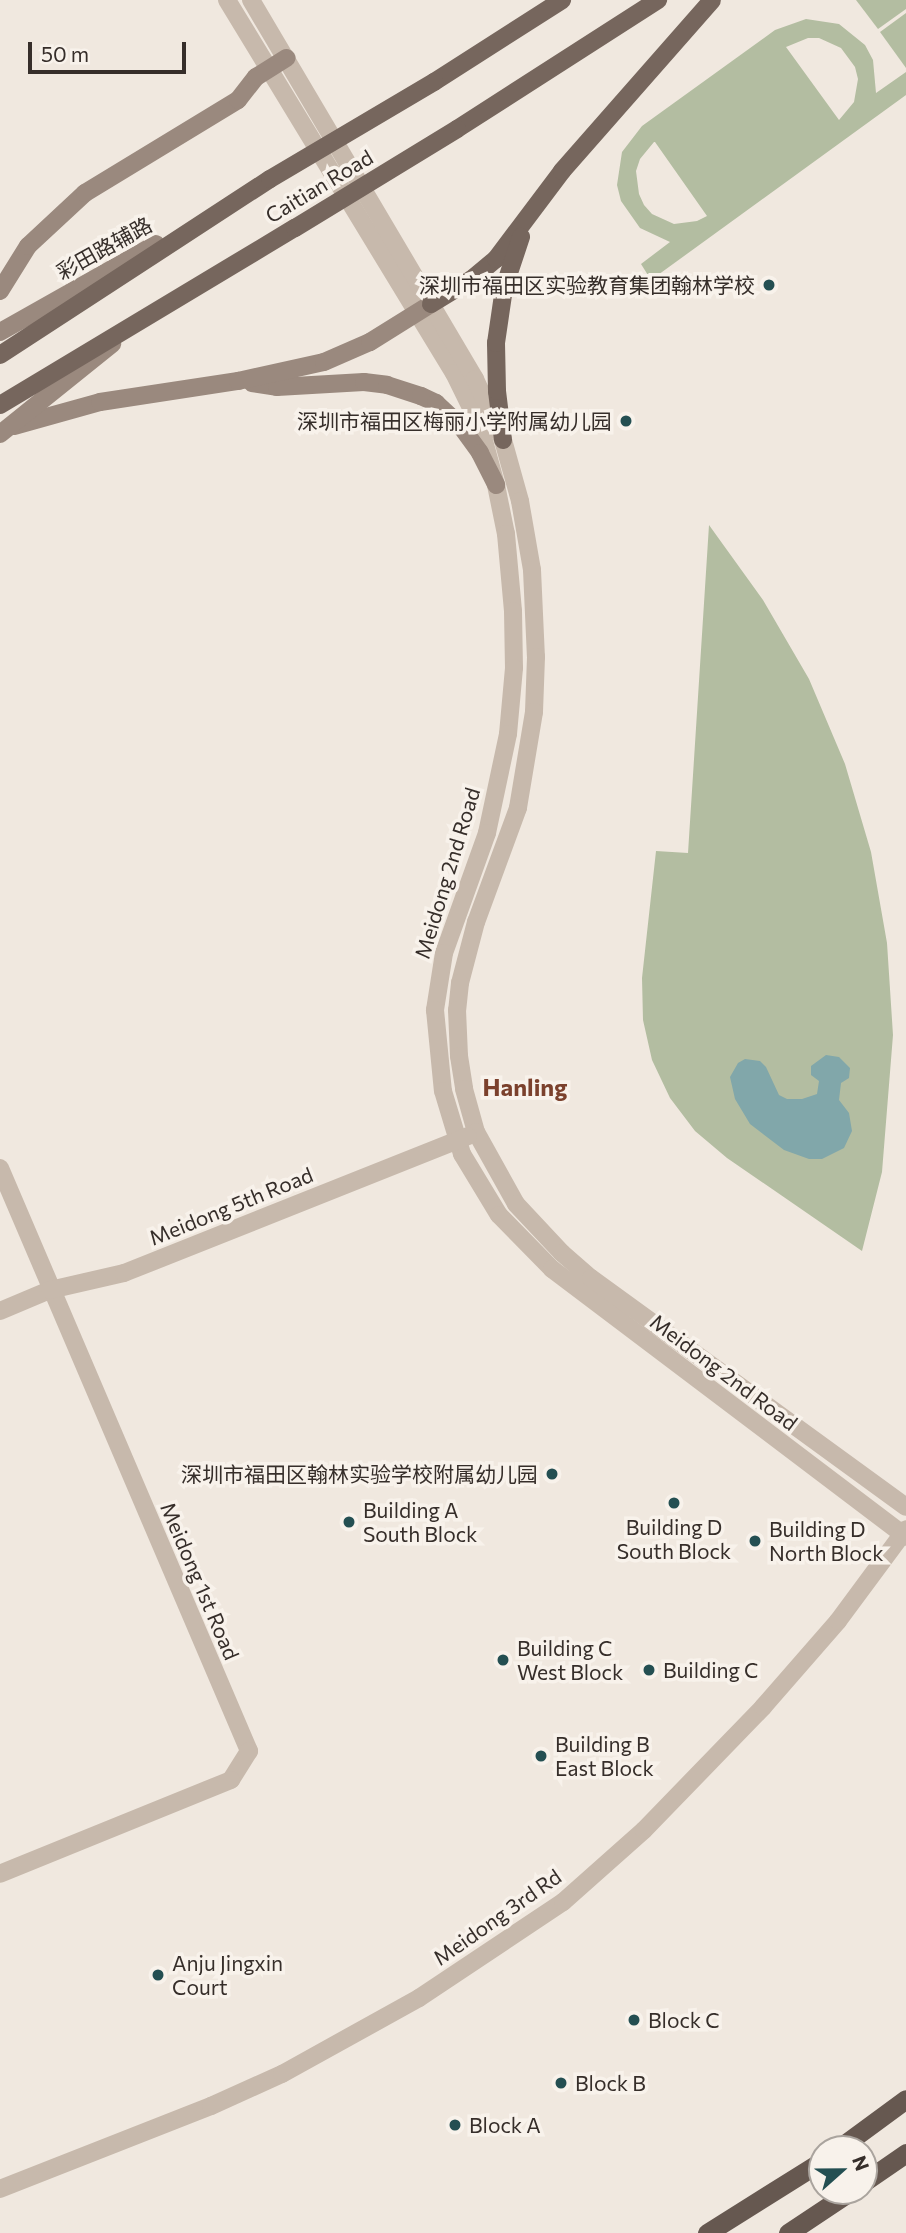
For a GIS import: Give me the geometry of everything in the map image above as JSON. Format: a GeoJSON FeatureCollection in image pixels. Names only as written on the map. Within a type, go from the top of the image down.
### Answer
{"type":"FeatureCollection","features":[{"type":"Feature","properties":{"kind":"highway"},"geometry":{"type":"LineString","coordinates":[[857,2135],[906,2099]]}},
{"type":"Feature","properties":{"kind":"highway"},"geometry":{"type":"LineString","coordinates":[[878,2172],[906,2153]]}},
{"type":"Feature","properties":{"kind":"highway"},"geometry":{"type":"LineString","coordinates":[[707,2233],[808,2170]]}},
{"type":"Feature","properties":{"kind":"highway"},"geometry":{"type":"LineString","coordinates":[[788,2233],[830,2205]]}},
{"type":"Feature","properties":{"kind":"main road","name":"Caitian Road"},"geometry":{"type":"LineString","coordinates":[[0,355],[230,203],[434,82],[562,0]]}},
{"type":"Feature","properties":{"kind":"main road","name":"Caitian Road"},"geometry":{"type":"LineString","coordinates":[[0,405],[457,129],[658,0]]}},
{"type":"Feature","properties":{"kind":"main road"},"geometry":{"type":"LineString","coordinates":[[7,430],[100,402],[239,381],[324,362],[370,342],[484,270],[562,171],[712,0]]}},
{"type":"Feature","properties":{"kind":"main road"},"geometry":{"type":"LineString","coordinates":[[0,290],[28,246],[85,193],[238,100],[256,77],[286,58]]}},
{"type":"Feature","properties":{"kind":"main road","name":"彩田路辅路"},"geometry":{"type":"LineString","coordinates":[[0,332],[230,203]]}},
{"type":"Feature","properties":{"kind":"main road"},"geometry":{"type":"LineString","coordinates":[[503,440],[497,391],[496,342],[504,288],[529,216]]}},
{"type":"Feature","properties":{"kind":"main road"},"geometry":{"type":"LineString","coordinates":[[7,430],[139,321]]}},
{"type":"Feature","properties":{"kind":"main road"},"geometry":{"type":"LineString","coordinates":[[239,381],[277,387],[365,382],[387,385],[421,396],[436,403],[465,431],[496,485]]}},
{"type":"Feature","properties":{"kind":"street","name":"Meidong 2nd Road"},"geometry":{"type":"LineString","coordinates":[[227,0],[424,308],[475,379],[503,440],[520,501],[532,570],[536,684],[531,739],[518,808],[479,912],[460,983],[459,1056],[464,1089],[476,1132],[516,1204],[562,1253],[591,1278],[906,1507]]}},
{"type":"Feature","properties":{"kind":"street","name":"Meidong 2nd Road"},"geometry":{"type":"LineString","coordinates":[[251,0],[286,58],[424,308],[473,411],[496,485],[511,586],[511,712],[487,833],[450,931],[435,1010],[443,1091],[457,1140],[485,1196],[511,1229],[545,1264],[905,1533]]}},
{"type":"Feature","properties":{"kind":"street","name":"Meidong 5th Road"},"geometry":{"type":"LineString","coordinates":[[0,1311],[50,1290],[124,1273],[476,1132]]}},
{"type":"Feature","properties":{"kind":"street","name":"Meidong 1st Road"},"geometry":{"type":"LineString","coordinates":[[0,1168],[249,1751],[231,1780],[0,1874]]}},
{"type":"Feature","properties":{"kind":"street","name":"Meidong 3rd Rd"},"geometry":{"type":"LineString","coordinates":[[0,2189],[211,2106],[282,2074],[419,1998],[563,1902],[644,1830],[763,1707],[838,1621],[905,1533]]}},
{"type":"Feature","properties":{"kind":"green space"},"geometry":{"type":"Polygon","coordinates":[[[856,0],[906,0],[906,9],[878,29],[856,0]]]}},
{"type":"Feature","properties":{"kind":"green space"},"geometry":{"type":"Polygon","coordinates":[[[906,13],[906,68],[880,32],[906,13]]]}},
{"type":"Feature","properties":{"kind":"green space"},"geometry":{"type":"Polygon","coordinates":[[[806,19],[839,24],[865,45],[873,60],[876,93],[906,72],[906,95],[651,280],[641,264],[670,242],[640,228],[621,201],[617,185],[622,152],[642,126],[775,30],[806,19]],[[808,38],[786,47],[839,120],[854,102],[858,79],[855,67],[841,48],[819,38],[808,38]],[[655,142],[640,159],[636,171],[639,194],[644,205],[652,214],[674,224],[697,221],[707,216],[655,142]]]}},
{"type":"Feature","properties":{"kind":"green space"},"geometry":{"type":"Polygon","coordinates":[[[709,525],[763,600],[809,679],[845,764],[871,852],[887,943],[893,1035],[882,1172],[862,1251],[727,1158],[695,1131],[670,1098],[652,1060],[643,1020],[642,978],[656,851],[688,853],[709,525]]]}},
{"type":"Feature","properties":{"kind":"water"},"geometry":{"type":"Polygon","coordinates":[[[826,1055],[839,1057],[850,1068],[849,1078],[841,1083],[839,1100],[849,1113],[852,1131],[844,1148],[822,1159],[809,1159],[784,1150],[750,1124],[735,1099],[730,1077],[738,1063],[745,1059],[760,1061],[766,1067],[779,1095],[787,1099],[802,1099],[817,1094],[819,1081],[811,1075],[811,1066],[826,1055]]]}},
{"type":"Feature","properties":{"kind":"place","name":"深圳市福田区实验教育集团翰林学校"},"geometry":{"type":"Point","coordinates":[769,285]}},
{"type":"Feature","properties":{"kind":"place","name":"深圳市福田区梅丽小学附属幼儿园"},"geometry":{"type":"Point","coordinates":[626,421]}},
{"type":"Feature","properties":{"kind":"place","name":"深圳市福田区翰林实验学校附属幼儿园"},"geometry":{"type":"Point","coordinates":[552,1474]}},
{"type":"Feature","properties":{"kind":"place","name":"Building D South Block"},"geometry":{"type":"Point","coordinates":[674,1503]}},
{"type":"Feature","properties":{"kind":"place","name":"Building A South Block"},"geometry":{"type":"Point","coordinates":[349,1522]}},
{"type":"Feature","properties":{"kind":"place","name":"Building D North Block"},"geometry":{"type":"Point","coordinates":[755,1541]}},
{"type":"Feature","properties":{"kind":"place","name":"Building C West Block"},"geometry":{"type":"Point","coordinates":[503,1660]}},
{"type":"Feature","properties":{"kind":"place","name":"Building C"},"geometry":{"type":"Point","coordinates":[649,1670]}},
{"type":"Feature","properties":{"kind":"place","name":"Building B East Block"},"geometry":{"type":"Point","coordinates":[541,1756]}},
{"type":"Feature","properties":{"kind":"place","name":"Anju Jingxin Court"},"geometry":{"type":"Point","coordinates":[158,1975]}},
{"type":"Feature","properties":{"kind":"place","name":"Block C"},"geometry":{"type":"Point","coordinates":[634,2020]}},
{"type":"Feature","properties":{"kind":"place","name":"Block B"},"geometry":{"type":"Point","coordinates":[561,2083]}},
{"type":"Feature","properties":{"kind":"place","name":"Block A"},"geometry":{"type":"Point","coordinates":[455,2125]}},
{"type":"Feature","properties":{"kind":"district","name":"Hanling"},"geometry":{"type":"Point","coordinates":[525,1087]}}]}
